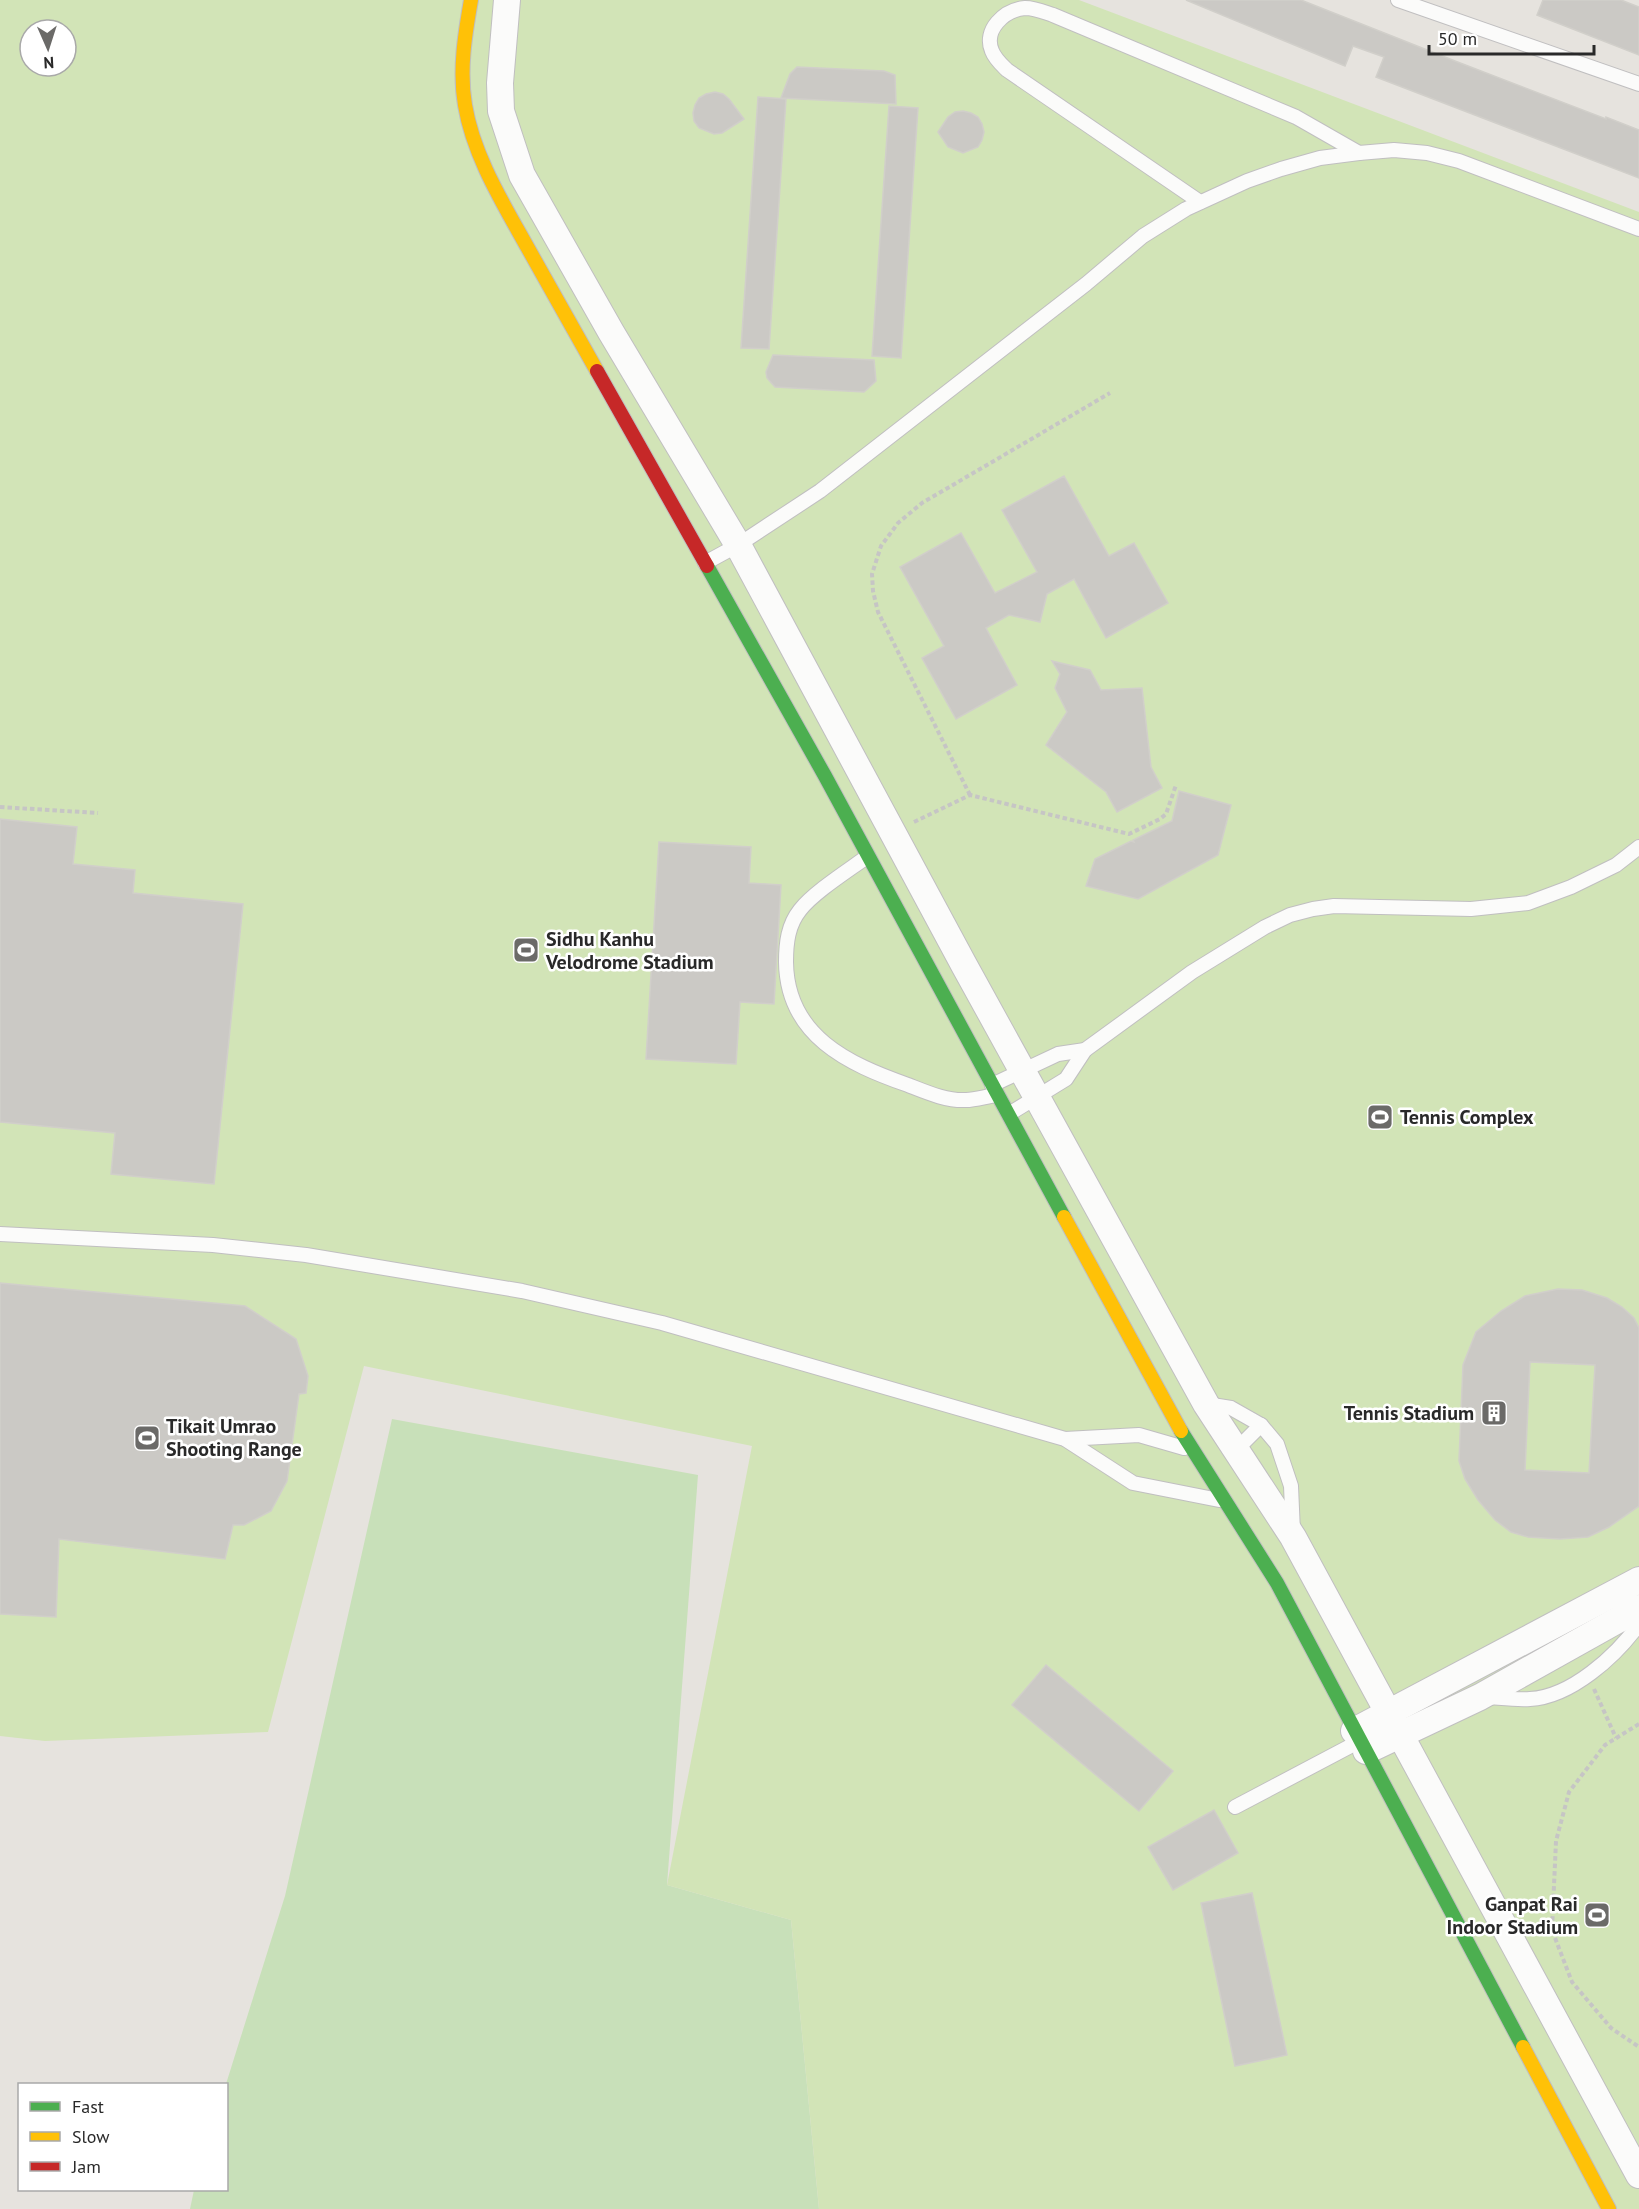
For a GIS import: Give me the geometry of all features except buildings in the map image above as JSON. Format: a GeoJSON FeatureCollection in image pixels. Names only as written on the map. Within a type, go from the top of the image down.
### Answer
{"type":"FeatureCollection","features":[{"type":"Feature","properties":{"kind":"street"},"geometry":{"type":"LineString","coordinates":[[471,0],[463,70],[465,106],[483,163],[868,856],[1191,1450],[1277,1583],[1609,2209]]}},
{"type":"Feature","properties":{"kind":"street"},"geometry":{"type":"LineString","coordinates":[[507,0],[500,83],[501,111],[522,175],[610,332],[738,545],[1022,1071],[1206,1404],[1293,1537],[1639,2175]]}},
{"type":"Feature","properties":{"kind":"street"},"geometry":{"type":"LineString","coordinates":[[1360,1741],[1394,1724],[1639,1580]]}},
{"type":"Feature","properties":{"kind":"street"},"geometry":{"type":"LineString","coordinates":[[1394,1724],[1480,1696],[1639,1608]]}},
{"type":"Feature","properties":{"kind":"lane"},"geometry":{"type":"LineString","coordinates":[[1398,0],[1639,84]]}},
{"type":"Feature","properties":{"kind":"lane"},"geometry":{"type":"LineString","coordinates":[[1200,202],[1007,70],[992,52],[990,42],[994,26],[1003,16],[1024,8],[1037,9],[1296,117],[1359,153]]}},
{"type":"Feature","properties":{"kind":"lane"},"geometry":{"type":"LineString","coordinates":[[705,563],[738,545],[820,491],[1086,284],[1143,236],[1200,202],[1281,169],[1320,158],[1359,153],[1394,150],[1427,153],[1459,161],[1639,229]]}},
{"type":"Feature","properties":{"kind":"lane"},"geometry":{"type":"LineString","coordinates":[[1008,1115],[1066,1079],[1085,1050],[1192,972],[1265,927],[1290,915],[1334,906],[1471,909],[1528,903],[1571,887],[1616,865],[1639,847]]}},
{"type":"Feature","properties":{"kind":"lane"},"geometry":{"type":"LineString","coordinates":[[868,856],[800,910],[786,938],[787,972],[794,1002],[812,1033],[833,1050],[867,1070],[942,1097],[966,1100],[995,1090],[1022,1071],[1058,1054],[1085,1050]]}},
{"type":"Feature","properties":{"kind":"lane"},"geometry":{"type":"LineString","coordinates":[[0,1234],[213,1245],[306,1255],[522,1291],[662,1323],[1065,1439],[1133,1483],[1224,1501]]}},
{"type":"Feature","properties":{"kind":"lane"},"geometry":{"type":"LineString","coordinates":[[1206,1404],[1231,1408],[1261,1425],[1276,1444],[1291,1486],[1293,1537]]}},
{"type":"Feature","properties":{"kind":"lane"},"geometry":{"type":"LineString","coordinates":[[1236,1450],[1261,1425]]}},
{"type":"Feature","properties":{"kind":"lane"},"geometry":{"type":"LineString","coordinates":[[1065,1439],[1139,1435],[1191,1450]]}},
{"type":"Feature","properties":{"kind":"lane"},"geometry":{"type":"LineString","coordinates":[[1480,1696],[1532,1699],[1558,1692],[1608,1661],[1628,1640],[1639,1624]]}},
{"type":"Feature","properties":{"kind":"lane"},"geometry":{"type":"LineString","coordinates":[[1235,1808],[1360,1741]]}},
{"type":"Feature","properties":{"kind":"path"},"geometry":{"type":"LineString","coordinates":[[970,795],[878,612],[872,574],[875,561],[881,546],[898,523],[922,504],[1110,393]]}},
{"type":"Feature","properties":{"kind":"path"},"geometry":{"type":"LineString","coordinates":[[892,832],[970,795],[1129,834],[1166,814],[1176,785]]}},
{"type":"Feature","properties":{"kind":"path"},"geometry":{"type":"LineString","coordinates":[[0,807],[98,813]]}},
{"type":"Feature","properties":{"kind":"path"},"geometry":{"type":"LineString","coordinates":[[1588,1675],[1616,1738]]}},
{"type":"Feature","properties":{"kind":"path"},"geometry":{"type":"LineString","coordinates":[[1639,1724],[1605,1745],[1569,1792],[1556,1841],[1552,1930],[1572,1982],[1611,2028],[1639,2047]]}},
{"type":"Feature","properties":{"kind":"green space"},"geometry":{"type":"Polygon","coordinates":[[[0,0],[1079,0],[1639,212],[1639,2209],[819,2209],[791,1920],[667,1885],[752,1446],[364,1366],[268,1732],[45,1741],[0,1736],[0,0]]]}},
{"type":"Feature","properties":{"kind":"green space"},"geometry":{"type":"Polygon","coordinates":[[[392,1419],[698,1475],[667,1885],[791,1920],[819,2209],[190,2209],[194,2191],[228,2191],[226,2083],[285,1896],[392,1419]]]}},
{"type":"Feature","properties":{"kind":"traffic: fast"},"geometry":{"type":"LineString","coordinates":[[707,566],[825,776],[1064,1217]]}},
{"type":"Feature","properties":{"kind":"traffic: fast"},"geometry":{"type":"LineString","coordinates":[[1181,1431],[1277,1583],[1523,2047]]}},
{"type":"Feature","properties":{"kind":"traffic: slow"},"geometry":{"type":"LineString","coordinates":[[471,0],[465,39],[463,92],[474,141],[498,193],[597,371]]}},
{"type":"Feature","properties":{"kind":"traffic: slow"},"geometry":{"type":"LineString","coordinates":[[1064,1217],[1181,1431]]}},
{"type":"Feature","properties":{"kind":"traffic: slow"},"geometry":{"type":"LineString","coordinates":[[1523,2047],[1609,2209]]}},
{"type":"Feature","properties":{"kind":"traffic: jam"},"geometry":{"type":"LineString","coordinates":[[597,371],[707,566]]}},
{"type":"Feature","properties":{"kind":"place","name":"Sidhu Kanhu Velodrome Stadium"},"geometry":{"type":"Point","coordinates":[526,950]}},
{"type":"Feature","properties":{"kind":"place","name":"Tennis Complex"},"geometry":{"type":"Point","coordinates":[1380,1117]}},
{"type":"Feature","properties":{"kind":"place","name":"Tennis Stadium"},"geometry":{"type":"Point","coordinates":[1494,1413]}},
{"type":"Feature","properties":{"kind":"place","name":"Tikait Umrao Shooting Range"},"geometry":{"type":"Point","coordinates":[147,1438]}},
{"type":"Feature","properties":{"kind":"place","name":"Ganpat Rai Indoor Stadium"},"geometry":{"type":"Point","coordinates":[1597,1915]}}]}
